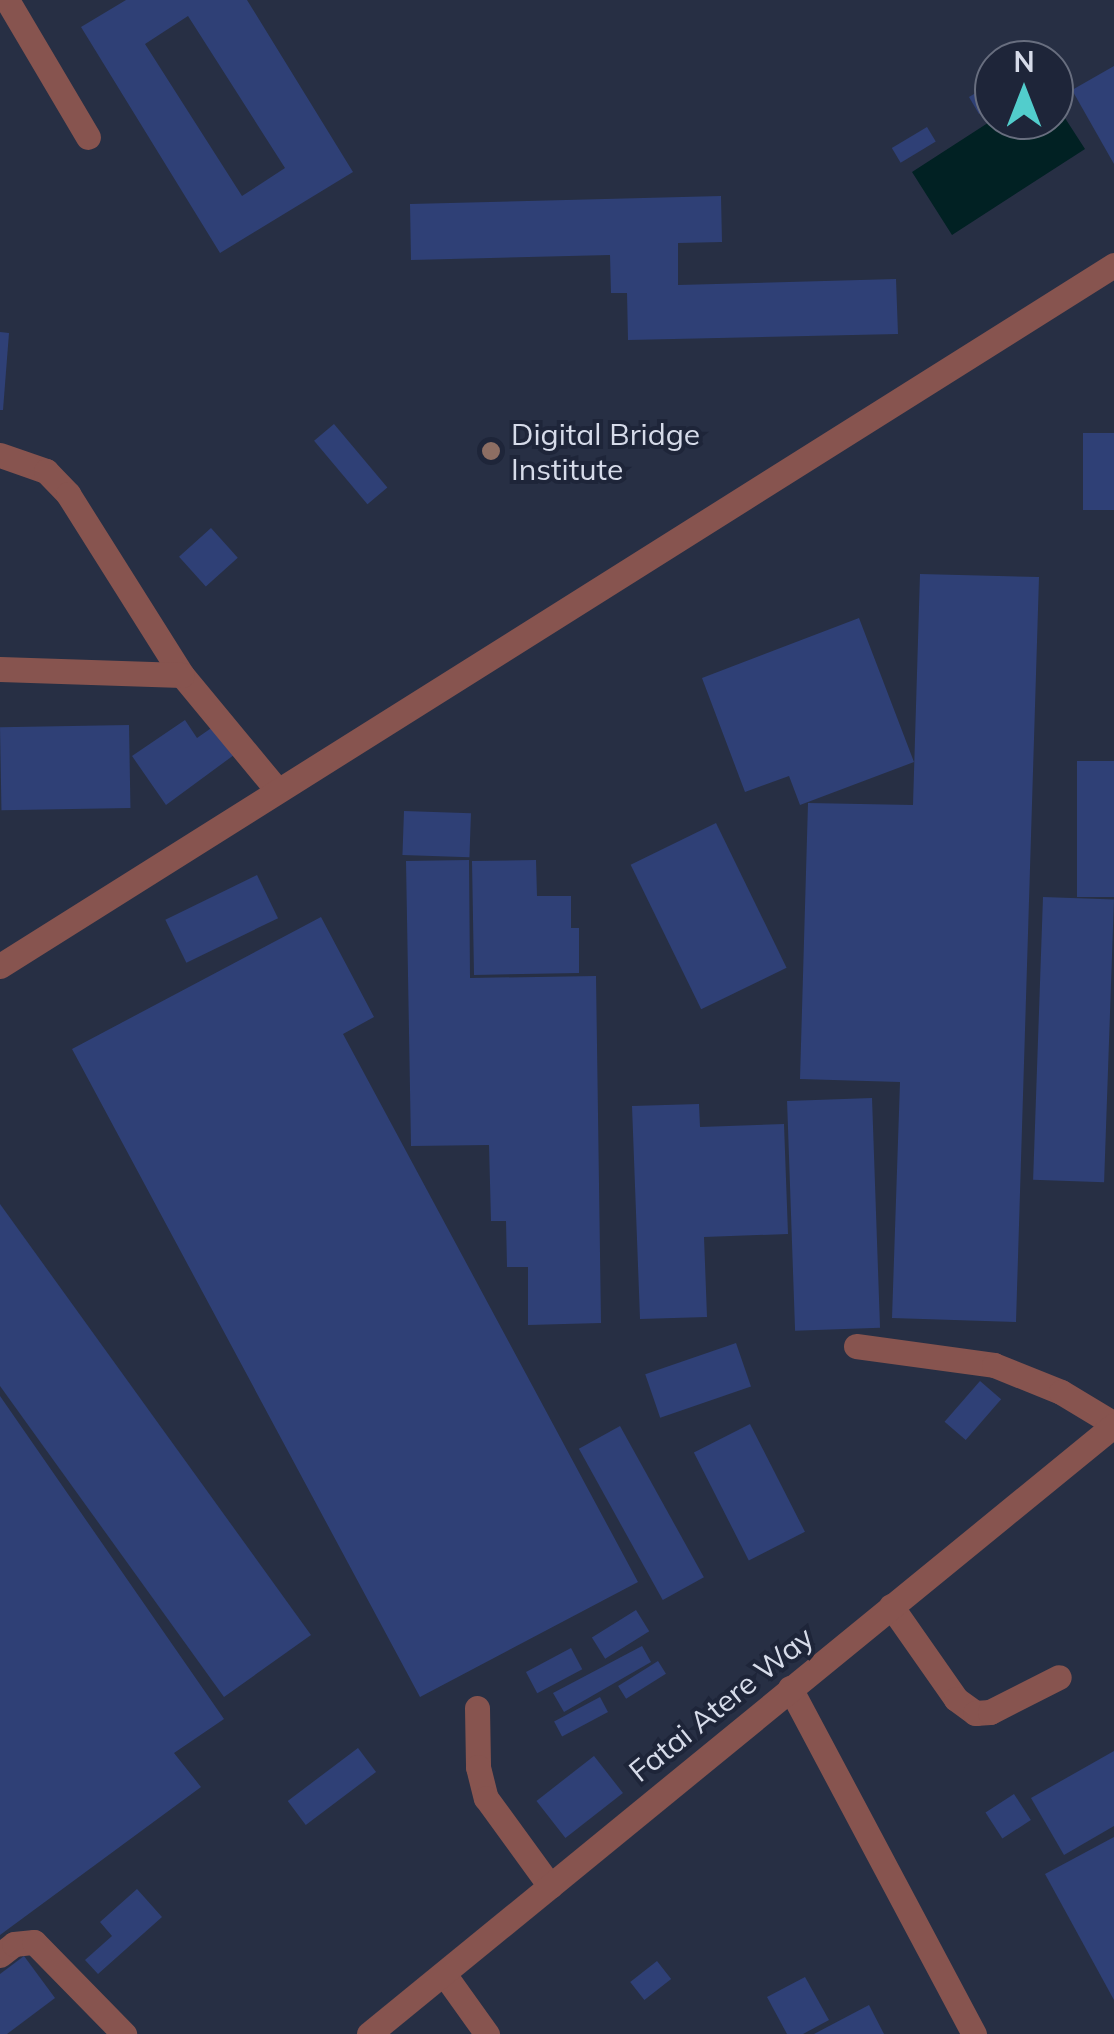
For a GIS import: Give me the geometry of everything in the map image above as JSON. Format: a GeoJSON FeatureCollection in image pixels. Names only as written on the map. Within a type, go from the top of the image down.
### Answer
{"type":"FeatureCollection","features":[{"type":"Feature","properties":{"kind":"street"},"geometry":{"type":"LineString","coordinates":[[8,0],[88,137]]}},
{"type":"Feature","properties":{"kind":"street"},"geometry":{"type":"LineString","coordinates":[[0,966],[1114,265]]}},
{"type":"Feature","properties":{"kind":"street"},"geometry":{"type":"LineString","coordinates":[[0,456],[46,471],[68,494],[182,674],[277,790]]}},
{"type":"Feature","properties":{"kind":"street"},"geometry":{"type":"LineString","coordinates":[[0,669],[182,674]]}},
{"type":"Feature","properties":{"kind":"street"},"geometry":{"type":"LineString","coordinates":[[856,1346],[994,1364],[1061,1392],[1114,1424]]}},
{"type":"Feature","properties":{"kind":"street","name":"Fatai Atere Way"},"geometry":{"type":"LineString","coordinates":[[369,2034],[1114,1424]]}},
{"type":"Feature","properties":{"kind":"street"},"geometry":{"type":"LineString","coordinates":[[891,1606],[956,1699],[975,1713],[990,1712],[1059,1677]]}},
{"type":"Feature","properties":{"kind":"street"},"geometry":{"type":"LineString","coordinates":[[790,1688],[974,2034]]}},
{"type":"Feature","properties":{"kind":"street"},"geometry":{"type":"LineString","coordinates":[[477,1708],[478,1766],[486,1798],[550,1886]]}},
{"type":"Feature","properties":{"kind":"street"},"geometry":{"type":"LineString","coordinates":[[0,1955],[14,1944],[34,1942],[124,2034]]}},
{"type":"Feature","properties":{"kind":"street"},"geometry":{"type":"LineString","coordinates":[[444,1974],[487,2034]]}},
{"type":"Feature","properties":{"kind":"shaded area"},"geometry":{"type":"Polygon","coordinates":[[[974,132],[974,140],[1074,140],[1074,132],[1085,149],[952,235],[912,172],[974,132]]]}},
{"type":"Feature","properties":{"kind":"building"},"geometry":{"type":"Polygon","coordinates":[[[126,0],[247,0],[353,172],[220,253],[81,27],[126,0]],[[188,16],[145,44],[242,196],[285,168],[188,16]]]}},
{"type":"Feature","properties":{"kind":"building"},"geometry":{"type":"Polygon","coordinates":[[[1114,66],[1114,164],[1074,94],[1074,89],[1114,66]]]}},
{"type":"Feature","properties":{"kind":"building"},"geometry":{"type":"Polygon","coordinates":[[[927,127],[936,142],[901,163],[892,148],[927,127]]]}},
{"type":"Feature","properties":{"kind":"building"},"geometry":{"type":"Polygon","coordinates":[[[721,196],[722,242],[678,243],[678,285],[896,279],[898,334],[628,340],[627,293],[611,293],[610,255],[411,260],[410,204],[721,196]]]}},
{"type":"Feature","properties":{"kind":"building"},"geometry":{"type":"Polygon","coordinates":[[[0,332],[9,333],[3,410],[0,410],[0,332]]]}},
{"type":"Feature","properties":{"kind":"building"},"geometry":{"type":"Polygon","coordinates":[[[334,424],[387,488],[367,504],[314,441],[334,424]]]}},
{"type":"Feature","properties":{"kind":"building"},"geometry":{"type":"Polygon","coordinates":[[[1083,433],[1114,433],[1114,510],[1083,510],[1083,433]]]}},
{"type":"Feature","properties":{"kind":"building"},"geometry":{"type":"Polygon","coordinates":[[[211,528],[238,558],[206,586],[179,557],[211,528]]]}},
{"type":"Feature","properties":{"kind":"building"},"geometry":{"type":"Polygon","coordinates":[[[920,574],[1039,577],[1016,1322],[892,1318],[900,1082],[800,1079],[808,803],[913,805],[920,574]]]}},
{"type":"Feature","properties":{"kind":"building"},"geometry":{"type":"Polygon","coordinates":[[[859,618],[914,762],[800,805],[789,776],[745,792],[702,678],[859,618]]]}},
{"type":"Feature","properties":{"kind":"building"},"geometry":{"type":"Polygon","coordinates":[[[185,720],[197,738],[217,724],[238,752],[166,805],[132,756],[185,720]]]}},
{"type":"Feature","properties":{"kind":"building"},"geometry":{"type":"Polygon","coordinates":[[[129,725],[130,808],[1,810],[0,727],[129,725]]]}},
{"type":"Feature","properties":{"kind":"building"},"geometry":{"type":"Polygon","coordinates":[[[1077,761],[1114,761],[1114,897],[1077,897],[1077,761]]]}},
{"type":"Feature","properties":{"kind":"building"},"geometry":{"type":"Polygon","coordinates":[[[404,811],[471,813],[469,857],[402,855],[404,811]]]}},
{"type":"Feature","properties":{"kind":"building"},"geometry":{"type":"Polygon","coordinates":[[[716,823],[787,968],[701,1009],[631,865],[716,823]]]}},
{"type":"Feature","properties":{"kind":"building"},"geometry":{"type":"Polygon","coordinates":[[[469,860],[470,978],[596,976],[601,1323],[528,1325],[528,1267],[507,1267],[506,1221],[491,1221],[489,1145],[411,1146],[406,861],[469,860]]]}},
{"type":"Feature","properties":{"kind":"building"},"geometry":{"type":"Polygon","coordinates":[[[536,860],[537,896],[571,896],[571,928],[579,928],[579,973],[474,975],[472,861],[536,860]]]}},
{"type":"Feature","properties":{"kind":"building"},"geometry":{"type":"Polygon","coordinates":[[[257,875],[278,918],[186,963],[165,920],[257,875]]]}},
{"type":"Feature","properties":{"kind":"building"},"geometry":{"type":"Polygon","coordinates":[[[1043,897],[1114,899],[1104,1182],[1033,1180],[1043,897]]]}},
{"type":"Feature","properties":{"kind":"building"},"geometry":{"type":"Polygon","coordinates":[[[321,917],[374,1017],[343,1034],[638,1582],[420,1697],[72,1049],[321,917]]]}},
{"type":"Feature","properties":{"kind":"building"},"geometry":{"type":"Polygon","coordinates":[[[872,1098],[880,1328],[795,1331],[787,1101],[872,1098]]]}},
{"type":"Feature","properties":{"kind":"building"},"geometry":{"type":"Polygon","coordinates":[[[699,1104],[700,1127],[784,1124],[788,1234],[704,1237],[707,1317],[640,1319],[632,1106],[699,1104]]]}},
{"type":"Feature","properties":{"kind":"building"},"geometry":{"type":"Polygon","coordinates":[[[0,1204],[311,1635],[224,1697],[0,1386],[0,1204]]]}},
{"type":"Feature","properties":{"kind":"building"},"geometry":{"type":"Polygon","coordinates":[[[736,1343],[751,1386],[660,1418],[645,1374],[736,1343]]]}},
{"type":"Feature","properties":{"kind":"building"},"geometry":{"type":"Polygon","coordinates":[[[980,1381],[1001,1399],[966,1440],[945,1422],[980,1381]]]}},
{"type":"Feature","properties":{"kind":"building"},"geometry":{"type":"Polygon","coordinates":[[[0,1396],[224,1719],[174,1753],[201,1787],[0,1935],[0,1396]]]}},
{"type":"Feature","properties":{"kind":"building"},"geometry":{"type":"Polygon","coordinates":[[[750,1424],[805,1532],[749,1560],[694,1453],[750,1424]]]}},
{"type":"Feature","properties":{"kind":"building"},"geometry":{"type":"Polygon","coordinates":[[[620,1426],[704,1577],[663,1600],[579,1449],[620,1426]]]}},
{"type":"Feature","properties":{"kind":"building"},"geometry":{"type":"Polygon","coordinates":[[[636,1610],[649,1631],[605,1659],[592,1638],[636,1610]]]}},
{"type":"Feature","properties":{"kind":"building"},"geometry":{"type":"Polygon","coordinates":[[[642,1646],[651,1662],[564,1712],[553,1693],[642,1646]]]}},
{"type":"Feature","properties":{"kind":"building"},"geometry":{"type":"Polygon","coordinates":[[[571,1648],[582,1669],[537,1693],[526,1672],[571,1648]]]}},
{"type":"Feature","properties":{"kind":"building"},"geometry":{"type":"Polygon","coordinates":[[[658,1661],[666,1674],[626,1699],[618,1686],[658,1661]]]}},
{"type":"Feature","properties":{"kind":"building"},"geometry":{"type":"Polygon","coordinates":[[[600,1697],[608,1712],[562,1736],[554,1721],[600,1697]]]}},
{"type":"Feature","properties":{"kind":"building"},"geometry":{"type":"Polygon","coordinates":[[[358,1748],[376,1772],[306,1825],[288,1801],[358,1748]]]}},
{"type":"Feature","properties":{"kind":"building"},"geometry":{"type":"Polygon","coordinates":[[[1114,1751],[1114,1826],[1064,1855],[1031,1798],[1114,1751]]]}},
{"type":"Feature","properties":{"kind":"building"},"geometry":{"type":"Polygon","coordinates":[[[594,1756],[623,1793],[565,1838],[536,1801],[594,1756]]]}},
{"type":"Feature","properties":{"kind":"building"},"geometry":{"type":"Polygon","coordinates":[[[1014,1794],[1031,1820],[1002,1839],[985,1813],[1014,1794]]]}},
{"type":"Feature","properties":{"kind":"building"},"geometry":{"type":"Polygon","coordinates":[[[1114,1837],[1114,2000],[1045,1874],[1114,1837]]]}},
{"type":"Feature","properties":{"kind":"building"},"geometry":{"type":"Polygon","coordinates":[[[137,1889],[162,1917],[98,1974],[85,1960],[112,1936],[100,1922],[137,1889]]]}},
{"type":"Feature","properties":{"kind":"building"},"geometry":{"type":"Polygon","coordinates":[[[24,1956],[55,1998],[7,2034],[0,2034],[0,1974],[24,1956]]]}},
{"type":"Feature","properties":{"kind":"building"},"geometry":{"type":"Polygon","coordinates":[[[657,1961],[671,1979],[644,2000],[630,1982],[657,1961]]]}},
{"type":"Feature","properties":{"kind":"building"},"geometry":{"type":"Polygon","coordinates":[[[805,1977],[829,2020],[803,2034],[787,2034],[767,1997],[805,1977]]]}},
{"type":"Feature","properties":{"kind":"building"},"geometry":{"type":"Polygon","coordinates":[[[869,2005],[884,2034],[814,2034],[869,2005]]]}},
{"type":"Feature","properties":{"kind":"place","name":"Digital Bridge Institute"},"geometry":{"type":"Point","coordinates":[491,451]}}]}
